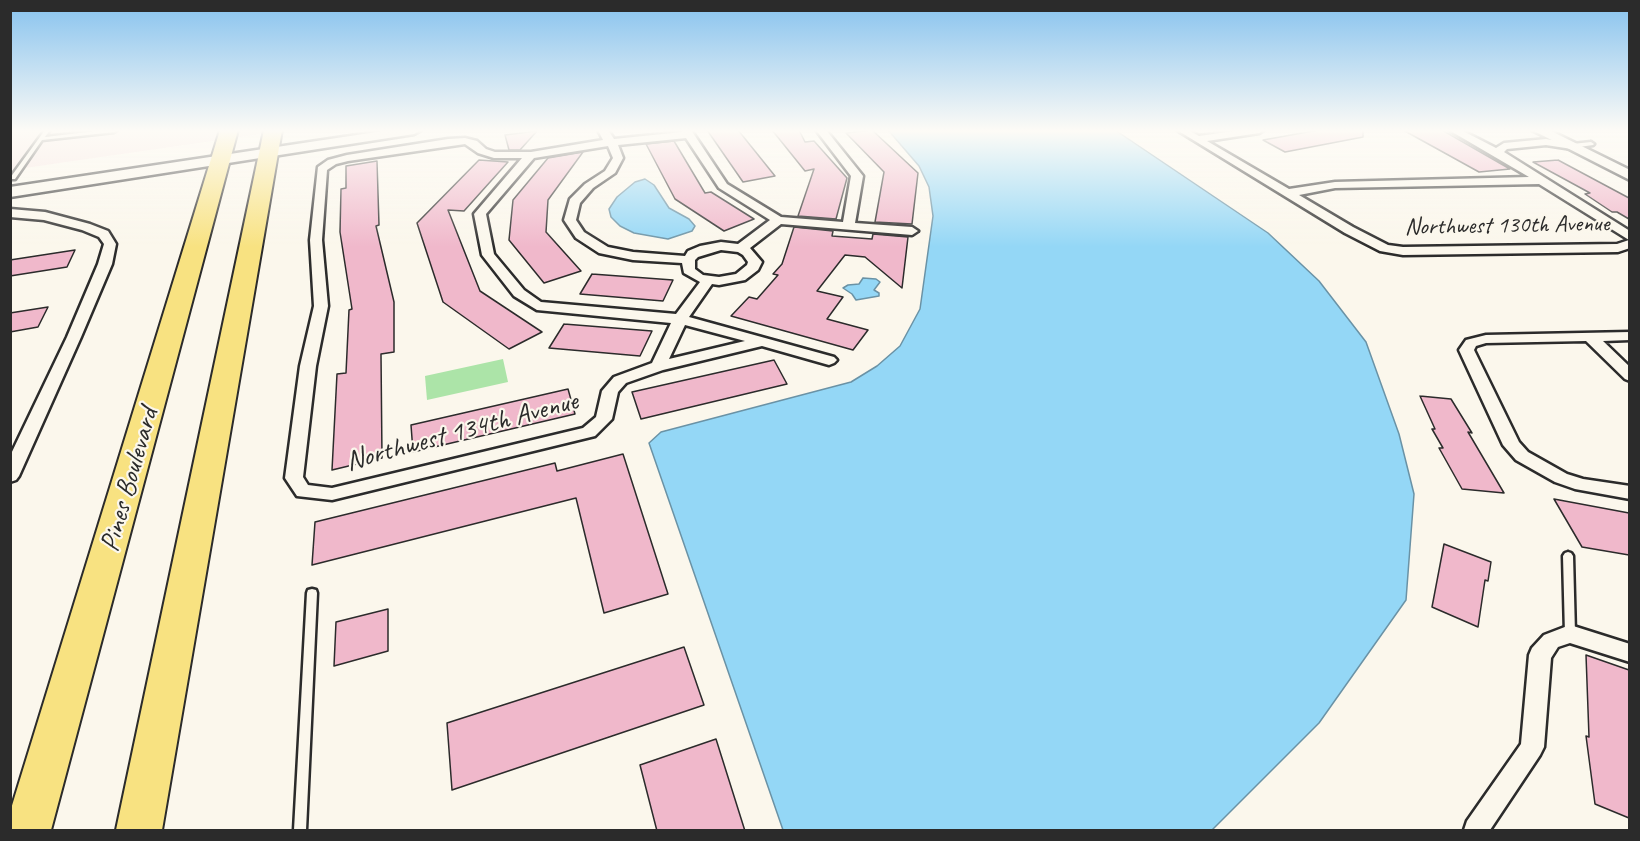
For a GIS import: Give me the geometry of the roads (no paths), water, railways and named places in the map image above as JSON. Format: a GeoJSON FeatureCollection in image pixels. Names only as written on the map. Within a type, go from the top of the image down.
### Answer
{"type":"FeatureCollection","features":[{"type":"Feature","properties":{"kind":"highway","name":"Pines Boulevard"},"geometry":{"type":"LineString","coordinates":[[28,831],[218,169]]}},
{"type":"Feature","properties":{"kind":"highway"},"geometry":{"type":"LineString","coordinates":[[140,831],[265,169]]}},
{"type":"Feature","properties":{"kind":"street"},"geometry":{"type":"LineString","coordinates":[[12,183],[91,169]]}},
{"type":"Feature","properties":{"kind":"street","name":"Northwest 134th Avenue"},"geometry":{"type":"LineString","coordinates":[[322,169],[316,240],[321,306],[308,366],[294,478],[303,491],[332,494],[589,432],[604,419],[610,391],[620,380],[658,366],[764,342]]}},
{"type":"Feature","properties":{"kind":"street"},"geometry":{"type":"LineString","coordinates":[[519,169],[480,214],[488,255],[519,293],[537,306],[680,319],[829,360]]}},
{"type":"Feature","properties":{"kind":"street"},"geometry":{"type":"LineString","coordinates":[[611,169],[589,186],[574,202],[570,220],[580,235],[604,250],[633,256],[688,260],[700,250],[710,247],[741,248],[753,256],[755,262],[748,273],[730,280],[708,280],[699,278],[689,270],[688,260]]}},
{"type":"Feature","properties":{"kind":"street"},"geometry":{"type":"LineString","coordinates":[[712,169],[723,186],[778,220],[912,231]]}},
{"type":"Feature","properties":{"kind":"street"},"geometry":{"type":"LineString","coordinates":[[848,226],[857,176],[852,169]]}},
{"type":"Feature","properties":{"kind":"street"},"geometry":{"type":"LineString","coordinates":[[1248,169],[1289,193],[1335,185],[1544,180]]}},
{"type":"Feature","properties":{"kind":"street"},"geometry":{"type":"LineString","coordinates":[[1526,169],[1629,237]]}},
{"type":"Feature","properties":{"kind":"street","name":"Northwest 130th Avenue"},"geometry":{"type":"LineString","coordinates":[[1289,193],[1371,243],[1403,251],[1618,248],[1629,244]]}},
{"type":"Feature","properties":{"kind":"street"},"geometry":{"type":"LineString","coordinates":[[10,213],[45,216],[86,227],[104,234],[110,244],[105,264],[83,316],[14,459],[10,476]]}},
{"type":"Feature","properties":{"kind":"street"},"geometry":{"type":"LineString","coordinates":[[741,248],[778,220]]}},
{"type":"Feature","properties":{"kind":"street"},"geometry":{"type":"LineString","coordinates":[[658,366],[680,319],[708,280]]}},
{"type":"Feature","properties":{"kind":"street"},"geometry":{"type":"LineString","coordinates":[[1629,336],[1486,339],[1471,343],[1466,350],[1512,445],[1537,466],[1581,485],[1629,493]]}},
{"type":"Feature","properties":{"kind":"street"},"geometry":{"type":"LineString","coordinates":[[1590,338],[1629,376]]}},
{"type":"Feature","properties":{"kind":"street"},"geometry":{"type":"LineString","coordinates":[[1476,831],[1532,747],[1540,655],[1561,637],[1629,653]]}},
{"type":"Feature","properties":{"kind":"lane"},"geometry":{"type":"LineString","coordinates":[[12,183],[21,169]]}},
{"type":"Feature","properties":{"kind":"lane"},"geometry":{"type":"LineString","coordinates":[[1561,637],[1568,556]]}},
{"type":"Feature","properties":{"kind":"lane"},"geometry":{"type":"LineString","coordinates":[[300,831],[312,593]]}},
{"type":"Feature","properties":{"kind":"water"},"geometry":{"type":"Polygon","coordinates":[[[921,169],[1173,169],[1268,233],[1319,281],[1366,342],[1399,434],[1414,494],[1406,600],[1319,723],[1212,830],[783,830],[649,443],[661,432],[851,382],[877,366],[900,346],[920,309],[933,216],[929,187],[921,169]]]}},
{"type":"Feature","properties":{"kind":"water"},"geometry":{"type":"Polygon","coordinates":[[[645,179],[654,185],[669,208],[689,219],[695,226],[692,231],[668,239],[634,233],[620,226],[611,217],[609,209],[617,197],[635,182],[645,179]]]}},
{"type":"Feature","properties":{"kind":"water"},"geometry":{"type":"Polygon","coordinates":[[[863,278],[876,279],[880,282],[874,290],[879,293],[879,296],[856,300],[843,288],[859,284],[863,278]]]}}]}
